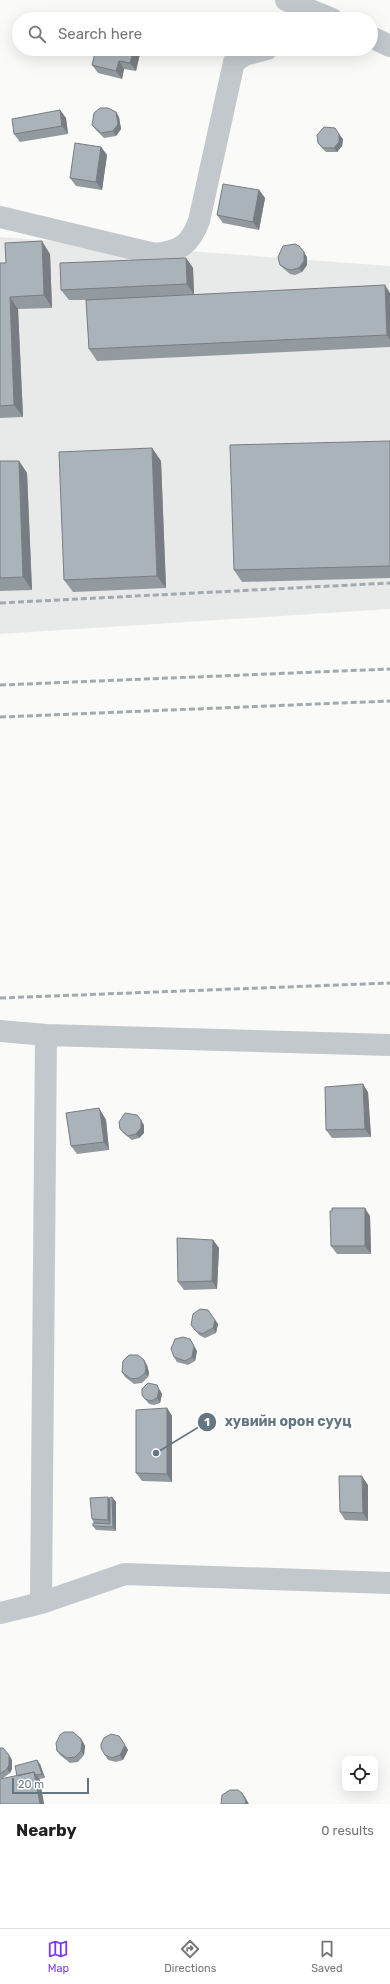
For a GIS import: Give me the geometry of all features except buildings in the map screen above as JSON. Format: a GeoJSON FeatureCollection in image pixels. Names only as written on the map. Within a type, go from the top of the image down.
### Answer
{"type":"FeatureCollection","features":[{"type":"Feature","properties":{"kind":"street"},"geometry":{"type":"LineString","coordinates":[[286,0],[313,12]]}},
{"type":"Feature","properties":{"kind":"street"},"geometry":{"type":"LineString","coordinates":[[378,40],[390,46]]}},
{"type":"Feature","properties":{"kind":"street"},"geometry":{"type":"LineString","coordinates":[[0,217],[155,254],[174,252],[193,237],[199,221],[234,62],[243,56]]}},
{"type":"Feature","properties":{"kind":"street"},"geometry":{"type":"LineString","coordinates":[[0,1031],[46,1035],[390,1045]]}},
{"type":"Feature","properties":{"kind":"street"},"geometry":{"type":"LineString","coordinates":[[41,1603],[46,1035]]}},
{"type":"Feature","properties":{"kind":"street"},"geometry":{"type":"LineString","coordinates":[[0,1613],[41,1603],[125,1574],[390,1583]]}},
{"type":"Feature","properties":{"kind":"shaded area"},"geometry":{"type":"Polygon","coordinates":[[[0,237],[390,266],[390,609],[0,634],[0,237]]]}},
{"type":"Feature","properties":{"kind":"railway"},"geometry":{"type":"LineString","coordinates":[[0,603],[390,583]]}},
{"type":"Feature","properties":{"kind":"railway"},"geometry":{"type":"LineString","coordinates":[[0,685],[390,669]]}},
{"type":"Feature","properties":{"kind":"railway"},"geometry":{"type":"LineString","coordinates":[[0,717],[390,701]]}},
{"type":"Feature","properties":{"kind":"railway"},"geometry":{"type":"LineString","coordinates":[[0,998],[390,983]]}},
{"type":"Feature","properties":{"kind":"place","name":"хувийн орон сууц"},"geometry":{"type":"Point","coordinates":[156,1453]}}]}
